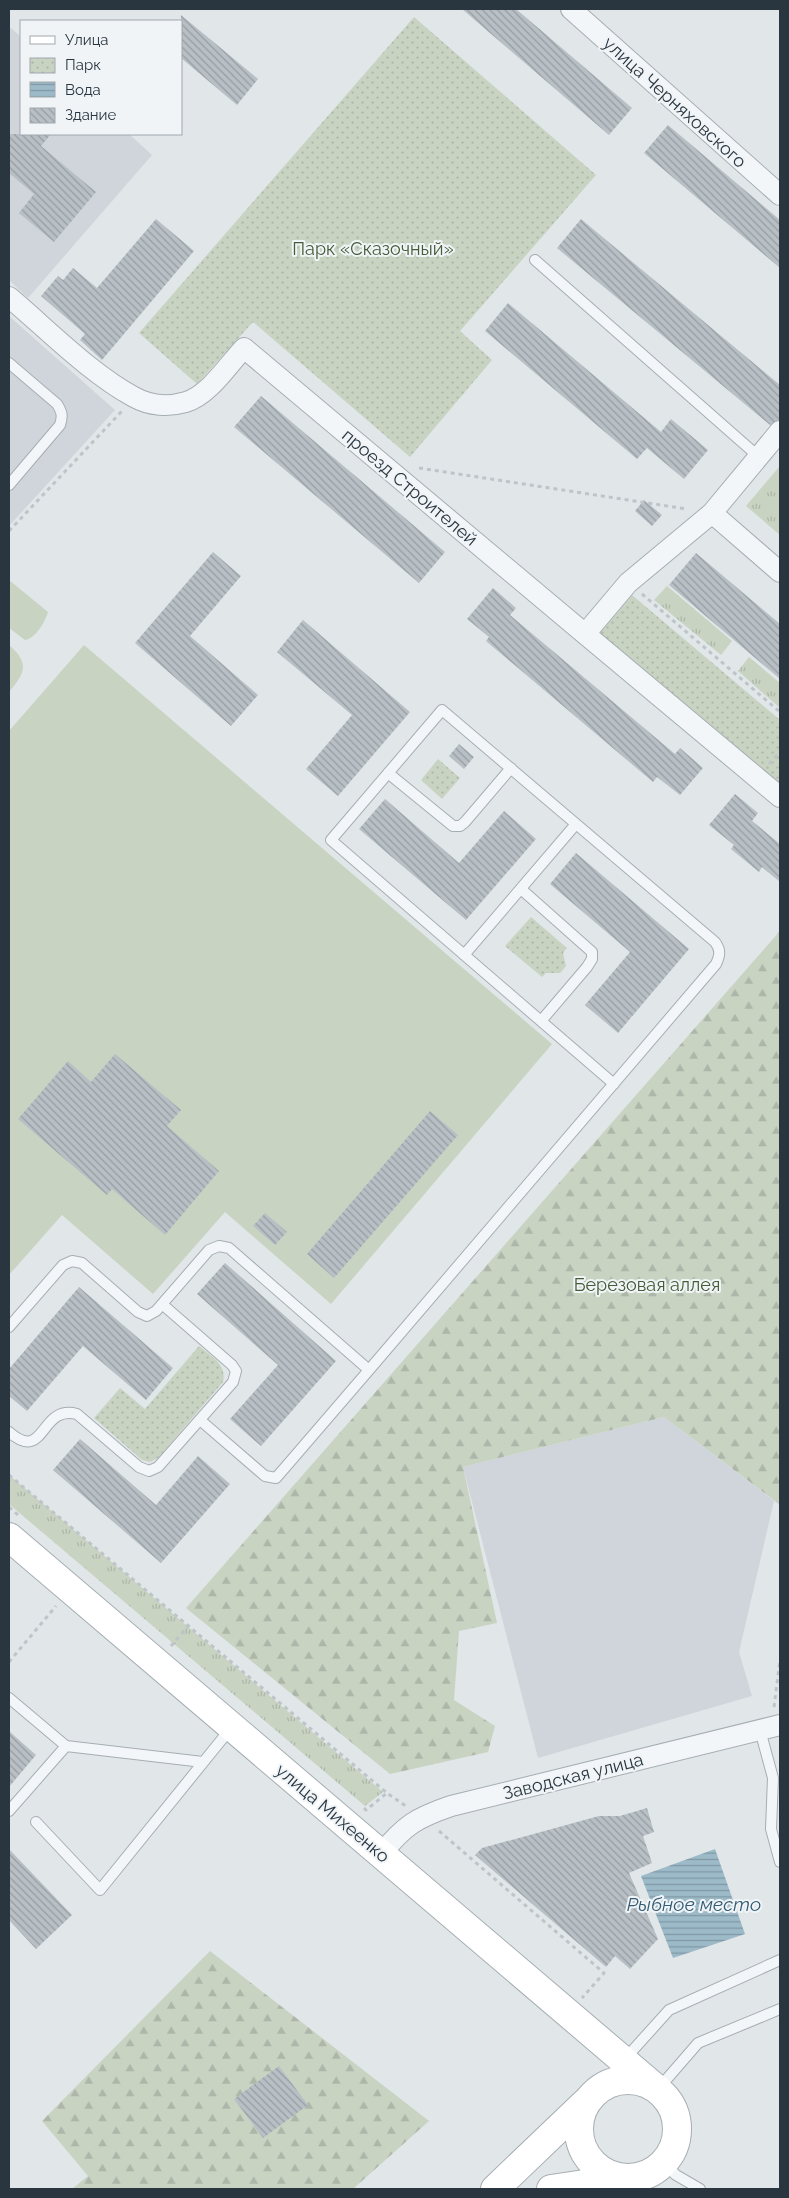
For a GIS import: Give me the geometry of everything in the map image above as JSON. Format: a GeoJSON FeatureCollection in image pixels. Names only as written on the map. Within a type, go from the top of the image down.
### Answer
{"type":"FeatureCollection","features":[{"type":"Feature","properties":{"kind":"street","name":"улица Черняховского"},"geometry":{"type":"LineString","coordinates":[[571,9],[780,195]]}},
{"type":"Feature","properties":{"kind":"street","name":"проезд Строителей"},"geometry":{"type":"LineString","coordinates":[[9,297],[103,375],[134,398],[167,406],[188,402],[207,388],[244,348],[780,797]]}},
{"type":"Feature","properties":{"kind":"street"},"geometry":{"type":"LineString","coordinates":[[585,634],[628,583],[712,512],[780,432]]}},
{"type":"Feature","properties":{"kind":"street"},"geometry":{"type":"LineString","coordinates":[[712,512],[780,572]]}},
{"type":"Feature","properties":{"kind":"street","name":"улица Михеенко"},"geometry":{"type":"LineString","coordinates":[[9,1537],[658,2090]]}},
{"type":"Feature","properties":{"kind":"street","name":"Заводская улица"},"geometry":{"type":"LineString","coordinates":[[381,1854],[407,1826],[421,1816],[451,1806],[771,1727]]}},
{"type":"Feature","properties":{"kind":"street"},"geometry":{"type":"LineString","coordinates":[[586,2028],[596,2042],[601,2054],[601,2072],[592,2095],[582,2112],[579,2126],[580,2141],[598,2186]]}},
{"type":"Feature","properties":{"kind":"street"},"geometry":{"type":"LineString","coordinates":[[495,2189],[592,2095],[610,2083],[626,2079],[643,2082],[658,2090],[668,2099],[677,2125],[676,2139],[658,2168],[626,2184],[551,2189]]}},
{"type":"Feature","properties":{"kind":"street"},"geometry":{"type":"LineString","coordinates":[[586,2154],[596,2166],[626,2184]]}},
{"type":"Feature","properties":{"kind":"lane"},"geometry":{"type":"LineString","coordinates":[[535,260],[759,457]]}},
{"type":"Feature","properties":{"kind":"lane"},"geometry":{"type":"LineString","coordinates":[[9,363],[57,404],[62,412],[62,419],[60,425],[9,485]]}},
{"type":"Feature","properties":{"kind":"lane"},"geometry":{"type":"LineString","coordinates":[[200,1420],[265,1476],[276,1478],[614,1084],[716,964],[720,955],[719,947],[442,710],[331,840],[614,1084]]}},
{"type":"Feature","properties":{"kind":"lane"},"geometry":{"type":"LineString","coordinates":[[388,773],[453,826],[460,826],[511,768]]}},
{"type":"Feature","properties":{"kind":"lane"},"geometry":{"type":"LineString","coordinates":[[464,955],[576,824]]}},
{"type":"Feature","properties":{"kind":"lane"},"geometry":{"type":"LineString","coordinates":[[521,889],[592,952],[592,959],[587,967],[541,1021]]}},
{"type":"Feature","properties":{"kind":"lane"},"geometry":{"type":"LineString","coordinates":[[9,1327],[62,1266],[72,1261],[82,1263],[138,1312],[147,1316],[156,1311],[210,1250],[219,1246],[229,1248],[369,1370]]}},
{"type":"Feature","properties":{"kind":"lane"},"geometry":{"type":"LineString","coordinates":[[9,1432],[19,1441],[27,1443],[35,1440],[56,1415],[66,1411],[77,1414],[139,1468],[149,1471],[158,1467],[233,1382],[236,1371],[232,1364],[162,1304]]}},
{"type":"Feature","properties":{"kind":"lane"},"geometry":{"type":"LineString","coordinates":[[9,1698],[66,1746],[203,1762]]}},
{"type":"Feature","properties":{"kind":"lane"},"geometry":{"type":"LineString","coordinates":[[36,1822],[100,1890],[232,1727]]}},
{"type":"Feature","properties":{"kind":"lane"},"geometry":{"type":"LineString","coordinates":[[771,1727],[773,1778],[771,1828],[780,1862]]}},
{"type":"Feature","properties":{"kind":"lane"},"geometry":{"type":"LineString","coordinates":[[9,1812],[66,1746]]}},
{"type":"Feature","properties":{"kind":"lane"},"geometry":{"type":"LineString","coordinates":[[624,2060],[669,2010],[780,1960]]}},
{"type":"Feature","properties":{"kind":"lane"},"geometry":{"type":"LineString","coordinates":[[658,2090],[698,2043],[780,2009]]}},
{"type":"Feature","properties":{"kind":"lane"},"geometry":{"type":"LineString","coordinates":[[658,2168],[676,2175],[700,2189]]}},
{"type":"Feature","properties":{"kind":"path"},"geometry":{"type":"LineString","coordinates":[[9,531],[134,398]]}},
{"type":"Feature","properties":{"kind":"path"},"geometry":{"type":"LineString","coordinates":[[381,463],[712,512]]}},
{"type":"Feature","properties":{"kind":"path"},"geometry":{"type":"LineString","coordinates":[[628,583],[780,712]]}},
{"type":"Feature","properties":{"kind":"path"},"geometry":{"type":"LineString","coordinates":[[9,1662],[60,1602]]}},
{"type":"Feature","properties":{"kind":"path"},"geometry":{"type":"LineString","coordinates":[[171,1646],[188,1626]]}},
{"type":"Feature","properties":{"kind":"path"},"geometry":{"type":"LineString","coordinates":[[771,1727],[780,1660]]}},
{"type":"Feature","properties":{"kind":"shaded area"},"geometry":{"type":"Polygon","coordinates":[[[11,28],[20,36],[20,135],[130,135],[152,155],[28,298],[9,280],[9,31],[11,28]]]}},
{"type":"Feature","properties":{"kind":"shaded area"},"geometry":{"type":"Polygon","coordinates":[[[9,316],[115,410],[9,526],[9,316]]]}},
{"type":"Feature","properties":{"kind":"shaded area"},"geometry":{"type":"Polygon","coordinates":[[[664,1417],[774,1501],[739,1652],[752,1696],[538,1758],[463,1467],[664,1417]]]}},
{"type":"Feature","properties":{"kind":"green space","name":"Парк «Сказочный»"},"geometry":{"type":"Polygon","coordinates":[[[414,17],[596,175],[460,331],[492,360],[410,457],[253,322],[197,384],[139,333],[414,17]]]}},
{"type":"Feature","properties":{"kind":"green space"},"geometry":{"type":"Polygon","coordinates":[[[779,467],[780,469],[780,535],[746,506],[779,467]]]}},
{"type":"Feature","properties":{"kind":"green space"},"geometry":{"type":"Polygon","coordinates":[[[9,580],[48,612],[42,625],[29,639],[25,640],[9,628],[9,580]]]}},
{"type":"Feature","properties":{"kind":"green space"},"geometry":{"type":"Polygon","coordinates":[[[667,586],[732,641],[721,655],[654,600],[667,586]]]}},
{"type":"Feature","properties":{"kind":"green space"},"geometry":{"type":"Polygon","coordinates":[[[632,595],[780,720],[780,787],[599,634],[632,595]]]}},
{"type":"Feature","properties":{"kind":"green space"},"geometry":{"type":"Polygon","coordinates":[[[9,645],[20,657],[23,668],[22,674],[9,692],[9,645]]]}},
{"type":"Feature","properties":{"kind":"green space"},"geometry":{"type":"Polygon","coordinates":[[[84,645],[552,1044],[331,1304],[225,1212],[153,1294],[62,1215],[9,1275],[9,731],[84,645]]]}},
{"type":"Feature","properties":{"kind":"green space"},"geometry":{"type":"Polygon","coordinates":[[[749,657],[780,683],[780,708],[738,671],[749,657]]]}},
{"type":"Feature","properties":{"kind":"green space"},"geometry":{"type":"Polygon","coordinates":[[[438,759],[460,778],[442,799],[421,780],[438,759]]]}},
{"type":"Feature","properties":{"kind":"green space"},"geometry":{"type":"Polygon","coordinates":[[[531,917],[567,948],[563,953],[566,966],[560,973],[546,973],[542,977],[505,946],[531,917]]]}},
{"type":"Feature","properties":{"kind":"green space","name":"Березовая аллея"},"geometry":{"type":"Polygon","coordinates":[[[780,931],[780,1505],[664,1417],[463,1467],[497,1623],[459,1631],[454,1700],[495,1726],[488,1752],[390,1774],[186,1608],[780,931]]]}},
{"type":"Feature","properties":{"kind":"green space"},"geometry":{"type":"Polygon","coordinates":[[[199,1346],[221,1366],[224,1376],[223,1382],[158,1458],[150,1462],[142,1460],[94,1418],[120,1388],[145,1409],[199,1346]]]}},
{"type":"Feature","properties":{"kind":"green space"},"geometry":{"type":"Polygon","coordinates":[[[9,1475],[383,1792],[365,1806],[9,1504],[9,1475]]]}},
{"type":"Feature","properties":{"kind":"green space"},"geometry":{"type":"Polygon","coordinates":[[[210,1951],[429,2121],[353,2189],[72,2189],[88,2176],[42,2121],[210,1951]]]}},
{"type":"Feature","properties":{"kind":"water","name":"Рыбное место"},"geometry":{"type":"Polygon","coordinates":[[[715,1849],[745,1934],[673,1958],[641,1876],[715,1849]]]}},
{"type":"Feature","properties":{"kind":"building"},"geometry":{"type":"Polygon","coordinates":[[[462,9],[516,9],[632,108],[609,135],[462,9]]]}},
{"type":"Feature","properties":{"kind":"building"},"geometry":{"type":"Polygon","coordinates":[[[181,15],[258,79],[237,105],[182,59],[181,15]]]}},
{"type":"Feature","properties":{"kind":"building"},"geometry":{"type":"Polygon","coordinates":[[[668,125],[780,220],[780,268],[644,153],[668,125]]]}},
{"type":"Feature","properties":{"kind":"building"},"geometry":{"type":"Polygon","coordinates":[[[9,134],[50,135],[41,146],[96,192],[54,242],[19,213],[34,194],[9,173],[9,134]]]}},
{"type":"Feature","properties":{"kind":"building"},"geometry":{"type":"Polygon","coordinates":[[[156,219],[194,251],[102,360],[80,340],[85,334],[41,296],[58,276],[63,280],[73,268],[97,288],[156,219]]]}},
{"type":"Feature","properties":{"kind":"building"},"geometry":{"type":"Polygon","coordinates":[[[581,219],[780,385],[780,419],[770,425],[557,248],[581,219]]]}},
{"type":"Feature","properties":{"kind":"building"},"geometry":{"type":"Polygon","coordinates":[[[508,303],[661,432],[671,419],[708,450],[684,479],[647,448],[637,459],[485,331],[508,303]]]}},
{"type":"Feature","properties":{"kind":"building"},"geometry":{"type":"Polygon","coordinates":[[[261,396],[445,552],[419,583],[234,427],[261,396]]]}},
{"type":"Feature","properties":{"kind":"building"},"geometry":{"type":"Polygon","coordinates":[[[644,500],[662,515],[652,526],[635,511],[644,500]]]}},
{"type":"Feature","properties":{"kind":"building"},"geometry":{"type":"Polygon","coordinates":[[[213,552],[241,576],[190,636],[258,695],[231,726],[135,643],[213,552]]]}},
{"type":"Feature","properties":{"kind":"building"},"geometry":{"type":"Polygon","coordinates":[[[696,553],[780,624],[780,679],[669,585],[696,553]]]}},
{"type":"Feature","properties":{"kind":"building"},"geometry":{"type":"Polygon","coordinates":[[[493,588],[516,608],[510,615],[675,754],[680,748],[703,768],[680,795],[657,777],[653,782],[486,641],[489,637],[467,619],[493,588]]]}},
{"type":"Feature","properties":{"kind":"building"},"geometry":{"type":"Polygon","coordinates":[[[303,620],[410,712],[338,796],[306,769],[352,715],[277,652],[303,620]]]}},
{"type":"Feature","properties":{"kind":"building"},"geometry":{"type":"Polygon","coordinates":[[[459,744],[474,757],[464,769],[449,756],[459,744]]]}},
{"type":"Feature","properties":{"kind":"building"},"geometry":{"type":"Polygon","coordinates":[[[735,794],[758,813],[752,821],[780,844],[780,882],[762,867],[759,872],[731,849],[734,845],[709,825],[735,794]]]}},
{"type":"Feature","properties":{"kind":"building"},"geometry":{"type":"Polygon","coordinates":[[[385,799],[459,863],[504,811],[536,839],[466,920],[359,829],[385,799]]]}},
{"type":"Feature","properties":{"kind":"building"},"geometry":{"type":"Polygon","coordinates":[[[576,853],[689,949],[618,1033],[585,1005],[630,952],[550,884],[576,853]]]}},
{"type":"Feature","properties":{"kind":"building"},"geometry":{"type":"Polygon","coordinates":[[[115,1054],[181,1110],[167,1126],[219,1171],[165,1235],[112,1189],[107,1195],[18,1119],[68,1061],[91,1082],[115,1054]]]}},
{"type":"Feature","properties":{"kind":"building"},"geometry":{"type":"Polygon","coordinates":[[[430,1111],[458,1135],[334,1278],[307,1254],[430,1111]]]}},
{"type":"Feature","properties":{"kind":"building"},"geometry":{"type":"Polygon","coordinates":[[[265,1213],[287,1232],[275,1245],[253,1226],[265,1213]]]}},
{"type":"Feature","properties":{"kind":"building"},"geometry":{"type":"Polygon","coordinates":[[[225,1263],[336,1361],[261,1446],[230,1419],[278,1365],[197,1294],[225,1263]]]}},
{"type":"Feature","properties":{"kind":"building"},"geometry":{"type":"Polygon","coordinates":[[[79,1287],[173,1368],[146,1400],[83,1346],[27,1411],[9,1396],[9,1369],[79,1287]]]}},
{"type":"Feature","properties":{"kind":"building"},"geometry":{"type":"Polygon","coordinates":[[[80,1439],[156,1505],[198,1456],[230,1484],[161,1563],[53,1470],[80,1439]]]}},
{"type":"Feature","properties":{"kind":"building"},"geometry":{"type":"Polygon","coordinates":[[[9,1731],[36,1755],[9,1787],[9,1731]]]}},
{"type":"Feature","properties":{"kind":"building"},"geometry":{"type":"Polygon","coordinates":[[[647,1808],[654,1832],[643,1836],[652,1863],[629,1873],[658,1939],[630,1969],[615,1956],[606,1967],[475,1855],[482,1848],[599,1816],[620,1816],[647,1808]]]}},
{"type":"Feature","properties":{"kind":"building"},"geometry":{"type":"Polygon","coordinates":[[[9,1849],[72,1915],[36,1949],[9,1920],[9,1849]]]}},
{"type":"Feature","properties":{"kind":"building"},"geometry":{"type":"Polygon","coordinates":[[[279,2066],[308,2105],[263,2138],[234,2099],[279,2066]]]}}]}
